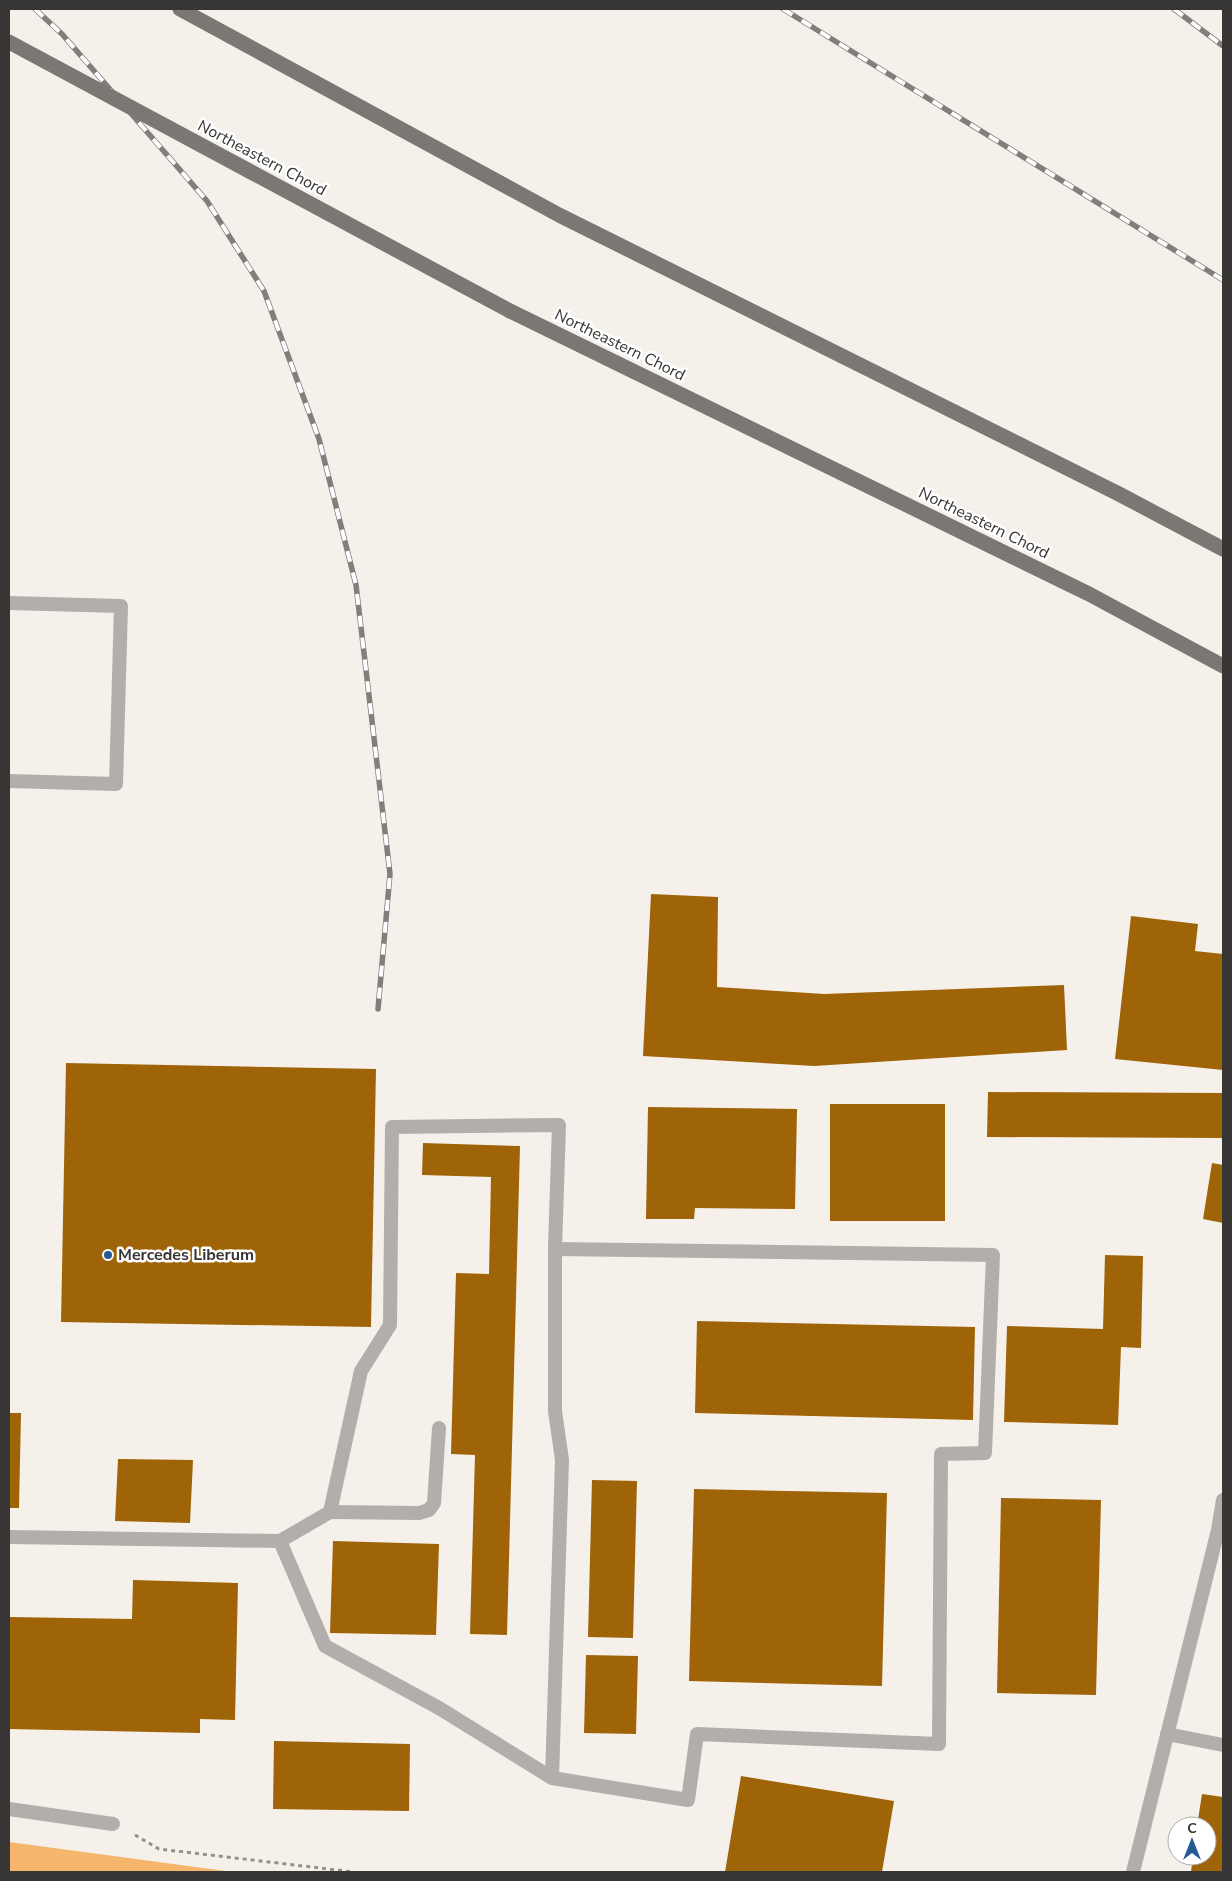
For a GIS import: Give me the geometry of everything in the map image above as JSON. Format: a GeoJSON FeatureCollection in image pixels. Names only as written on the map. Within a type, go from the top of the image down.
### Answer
{"type":"FeatureCollection","features":[{"type":"Feature","properties":{"kind":"main road"},"geometry":{"type":"LineString","coordinates":[[180,9],[559,215],[1117,493],[1223,549]]}},
{"type":"Feature","properties":{"kind":"main road","name":"Northeastern Chord"},"geometry":{"type":"LineString","coordinates":[[9,42],[510,311],[1089,594],[1223,666]]}},
{"type":"Feature","properties":{"kind":"lane"},"geometry":{"type":"LineString","coordinates":[[9,603],[122,606],[116,784],[9,781]]}},
{"type":"Feature","properties":{"kind":"lane"},"geometry":{"type":"LineString","coordinates":[[330,1512],[360,1371],[390,1325],[392,1126],[559,1125],[555,1249],[555,1411],[562,1460],[552,1778]]}},
{"type":"Feature","properties":{"kind":"lane"},"geometry":{"type":"LineString","coordinates":[[280,1541],[325,1646],[439,1708],[552,1778],[688,1800],[697,1734],[939,1744],[941,1454],[985,1453],[993,1254],[555,1249]]}},
{"type":"Feature","properties":{"kind":"lane"},"geometry":{"type":"LineString","coordinates":[[9,1536],[280,1541],[330,1512],[419,1514],[429,1510],[434,1503],[438,1428]]}},
{"type":"Feature","properties":{"kind":"lane"},"geometry":{"type":"LineString","coordinates":[[1133,1872],[1218,1530],[1223,1500]]}},
{"type":"Feature","properties":{"kind":"lane"},"geometry":{"type":"LineString","coordinates":[[1167,1734],[1223,1745]]}},
{"type":"Feature","properties":{"kind":"lane"},"geometry":{"type":"LineString","coordinates":[[9,1809],[114,1824]]}},
{"type":"Feature","properties":{"kind":"path"},"geometry":{"type":"LineString","coordinates":[[114,1824],[159,1849],[354,1872]]}},
{"type":"Feature","properties":{"kind":"shaded area"},"geometry":{"type":"Polygon","coordinates":[[[9,1842],[233,1872],[9,1872],[9,1842]]]}},
{"type":"Feature","properties":{"kind":"building"},"geometry":{"type":"Polygon","coordinates":[[[651,894],[718,897],[717,987],[824,994],[1064,985],[1067,1050],[814,1066],[643,1056],[651,894]]]}},
{"type":"Feature","properties":{"kind":"building"},"geometry":{"type":"Polygon","coordinates":[[[1131,916],[1198,924],[1195,951],[1223,954],[1223,1070],[1115,1059],[1131,916]]]}},
{"type":"Feature","properties":{"kind":"building"},"geometry":{"type":"Polygon","coordinates":[[[66,1063],[376,1069],[371,1327],[61,1322],[66,1063]]]}},
{"type":"Feature","properties":{"kind":"building"},"geometry":{"type":"Polygon","coordinates":[[[988,1092],[1223,1093],[1223,1138],[987,1137],[988,1092]]]}},
{"type":"Feature","properties":{"kind":"building"},"geometry":{"type":"Polygon","coordinates":[[[830,1104],[945,1104],[945,1221],[830,1221],[830,1104]]]}},
{"type":"Feature","properties":{"kind":"building"},"geometry":{"type":"Polygon","coordinates":[[[648,1107],[797,1109],[795,1209],[695,1208],[694,1219],[646,1219],[648,1107]]]}},
{"type":"Feature","properties":{"kind":"building"},"geometry":{"type":"Polygon","coordinates":[[[423,1143],[520,1146],[507,1635],[470,1634],[475,1455],[451,1454],[456,1273],[489,1274],[491,1177],[422,1175],[423,1143]]]}},
{"type":"Feature","properties":{"kind":"building"},"geometry":{"type":"Polygon","coordinates":[[[1212,1163],[1223,1165],[1223,1223],[1203,1219],[1212,1163]]]}},
{"type":"Feature","properties":{"kind":"building"},"geometry":{"type":"Polygon","coordinates":[[[1105,1255],[1143,1256],[1141,1348],[1121,1347],[1118,1425],[1004,1422],[1007,1326],[1103,1329],[1105,1255]]]}},
{"type":"Feature","properties":{"kind":"building"},"geometry":{"type":"Polygon","coordinates":[[[697,1321],[975,1327],[973,1420],[695,1413],[697,1321]]]}},
{"type":"Feature","properties":{"kind":"building"},"geometry":{"type":"Polygon","coordinates":[[[9,1413],[21,1413],[19,1508],[9,1508],[9,1413]]]}},
{"type":"Feature","properties":{"kind":"building"},"geometry":{"type":"Polygon","coordinates":[[[118,1459],[193,1460],[190,1523],[115,1521],[118,1459]]]}},
{"type":"Feature","properties":{"kind":"building"},"geometry":{"type":"Polygon","coordinates":[[[592,1480],[637,1481],[633,1638],[588,1637],[592,1480]]]}},
{"type":"Feature","properties":{"kind":"building"},"geometry":{"type":"Polygon","coordinates":[[[694,1489],[887,1493],[882,1686],[689,1681],[694,1489]]]}},
{"type":"Feature","properties":{"kind":"building"},"geometry":{"type":"Polygon","coordinates":[[[1001,1498],[1101,1500],[1096,1695],[997,1693],[1001,1498]]]}},
{"type":"Feature","properties":{"kind":"building"},"geometry":{"type":"Polygon","coordinates":[[[333,1541],[439,1544],[436,1635],[330,1633],[333,1541]]]}},
{"type":"Feature","properties":{"kind":"building"},"geometry":{"type":"Polygon","coordinates":[[[133,1580],[238,1583],[235,1720],[200,1719],[200,1733],[9,1729],[9,1617],[132,1619],[133,1580]]]}},
{"type":"Feature","properties":{"kind":"building"},"geometry":{"type":"Polygon","coordinates":[[[586,1655],[638,1656],[636,1734],[584,1733],[586,1655]]]}},
{"type":"Feature","properties":{"kind":"building"},"geometry":{"type":"Polygon","coordinates":[[[274,1741],[410,1744],[409,1811],[273,1809],[274,1741]]]}},
{"type":"Feature","properties":{"kind":"building"},"geometry":{"type":"Polygon","coordinates":[[[741,1776],[894,1801],[882,1872],[725,1872],[741,1776]]]}},
{"type":"Feature","properties":{"kind":"building"},"geometry":{"type":"Polygon","coordinates":[[[1202,1794],[1223,1797],[1223,1872],[1191,1872],[1192,1866],[1217,1866],[1217,1816],[1199,1816],[1202,1794]]]}},
{"type":"Feature","properties":{"kind":"railway"},"geometry":{"type":"LineString","coordinates":[[35,9],[62,34],[207,201],[264,291],[319,439],[356,585],[390,874],[378,1009]]}},
{"type":"Feature","properties":{"kind":"railway"},"geometry":{"type":"LineString","coordinates":[[783,9],[1223,280]]}},
{"type":"Feature","properties":{"kind":"railway"},"geometry":{"type":"LineString","coordinates":[[1174,9],[1223,46]]}},
{"type":"Feature","properties":{"kind":"place","name":"Mercedes Liberum"},"geometry":{"type":"Point","coordinates":[108,1255]}}]}
